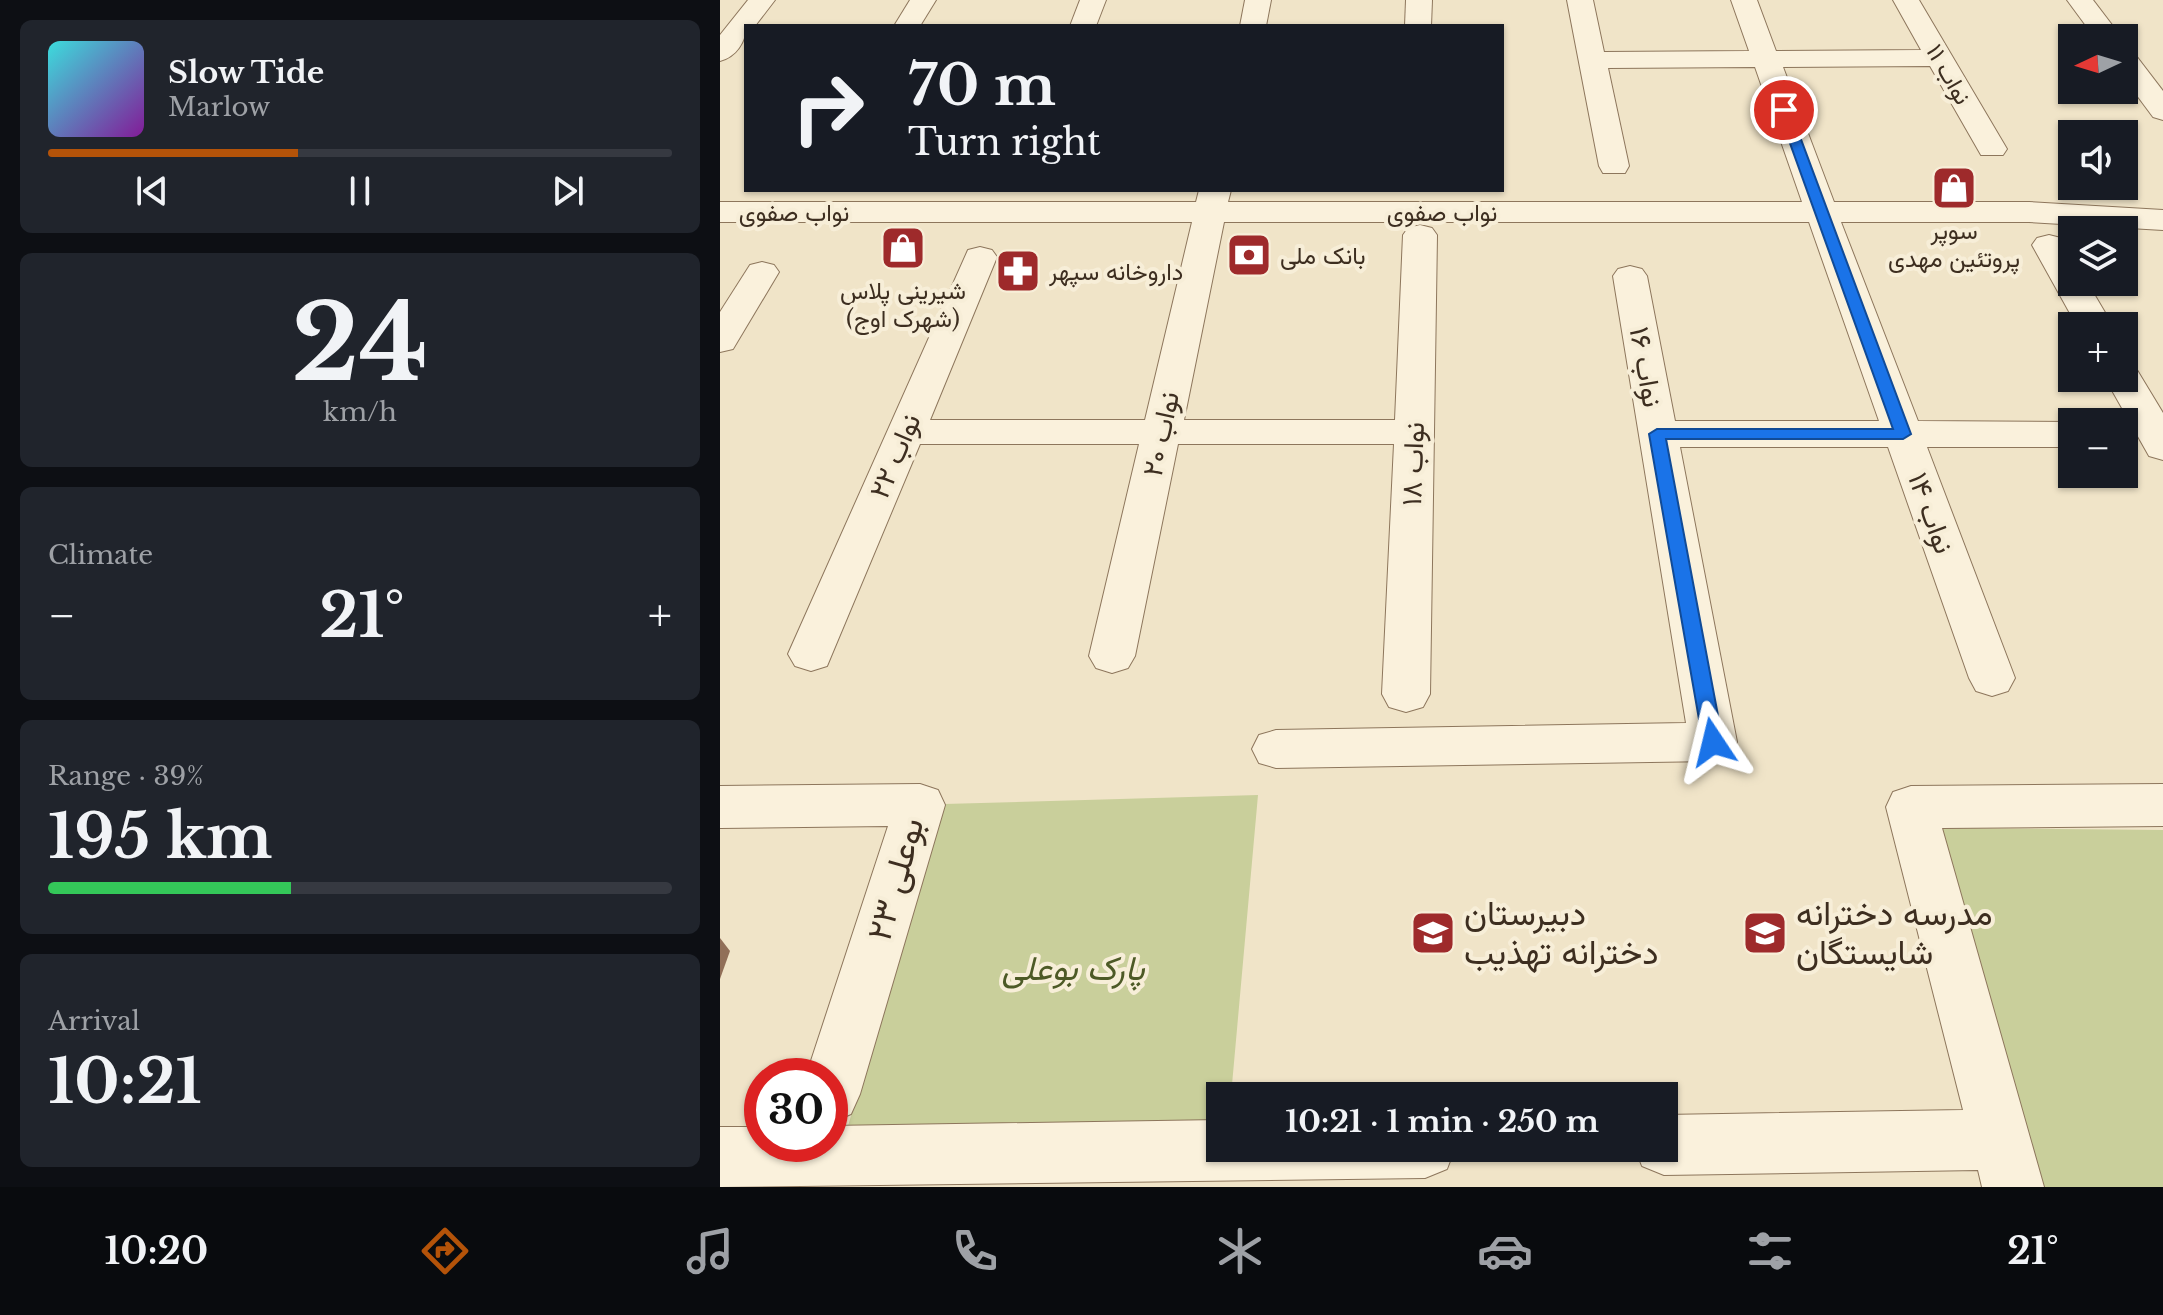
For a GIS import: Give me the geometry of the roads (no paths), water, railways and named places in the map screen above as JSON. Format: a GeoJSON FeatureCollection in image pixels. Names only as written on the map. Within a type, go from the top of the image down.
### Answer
{"type":"FeatureCollection","features":[{"type":"Feature","properties":{"kind":"street"},"geometry":{"type":"LineString","coordinates":[[720,56],[762,0]]}},
{"type":"Feature","properties":{"kind":"street"},"geometry":{"type":"LineString","coordinates":[[908,24],[923,0]]}},
{"type":"Feature","properties":{"kind":"street"},"geometry":{"type":"LineString","coordinates":[[1084,24],[1093,0]]}},
{"type":"Feature","properties":{"kind":"street"},"geometry":{"type":"LineString","coordinates":[[1253,24],[1258,0]]}},
{"type":"Feature","properties":{"kind":"street"},"geometry":{"type":"LineString","coordinates":[[1418,24],[1419,0]]}},
{"type":"Feature","properties":{"kind":"street"},"geometry":{"type":"LineString","coordinates":[[1580,0],[1614,166]]}},
{"type":"Feature","properties":{"kind":"street","name":"نواب ۱۴"},"geometry":{"type":"LineString","coordinates":[[1744,0],[1992,678]]}},
{"type":"Feature","properties":{"kind":"street","name":"نواب ۱۱"},"geometry":{"type":"LineString","coordinates":[[1906,0],[1992,149]]}},
{"type":"Feature","properties":{"kind":"street"},"geometry":{"type":"LineString","coordinates":[[2080,0],[2098,24]]}},
{"type":"Feature","properties":{"kind":"street"},"geometry":{"type":"LineString","coordinates":[[720,56],[744,59]]}},
{"type":"Feature","properties":{"kind":"street"},"geometry":{"type":"LineString","coordinates":[[1592,60],[1938,58]]}},
{"type":"Feature","properties":{"kind":"street"},"geometry":{"type":"LineString","coordinates":[[2138,58],[2163,58]]}},
{"type":"Feature","properties":{"kind":"street"},"geometry":{"type":"LineString","coordinates":[[2138,77],[2163,111]]}},
{"type":"Feature","properties":{"kind":"street","name":"نواب صفوی"},"geometry":{"type":"LineString","coordinates":[[720,212],[1212,201],[1821,212],[2029,212],[2163,220]]}},
{"type":"Feature","properties":{"kind":"street","name":"نواب ۲۰"},"geometry":{"type":"LineString","coordinates":[[1112,656],[1212,201]]}},
{"type":"Feature","properties":{"kind":"street","name":"نواب ۱۸"},"geometry":{"type":"LineString","coordinates":[[1406,694],[1420,235]]}},
{"type":"Feature","properties":{"kind":"street"},"geometry":{"type":"LineString","coordinates":[[2049,245],[2087,312]]}},
{"type":"Feature","properties":{"kind":"street","name":"نواب ۲۲"},"geometry":{"type":"LineString","coordinates":[[811,654],[980,257]]}},
{"type":"Feature","properties":{"kind":"street"},"geometry":{"type":"LineString","coordinates":[[720,341],[762,272]]}},
{"type":"Feature","properties":{"kind":"street","name":"نواب ۱۶"},"geometry":{"type":"LineString","coordinates":[[1276,749],[1713,742],[1630,276]]}},
{"type":"Feature","properties":{"kind":"street"},"geometry":{"type":"LineString","coordinates":[[2130,392],[2148,439]]}},
{"type":"Feature","properties":{"kind":"street"},"geometry":{"type":"LineString","coordinates":[[906,432],[1414,432]]}},
{"type":"Feature","properties":{"kind":"street"},"geometry":{"type":"LineString","coordinates":[[1657,434],[2058,434]]}},
{"type":"Feature","properties":{"kind":"street","name":"بوعلی ۲۳"},"geometry":{"type":"LineString","coordinates":[[720,807],[920,805],[841,1058]]}},
{"type":"Feature","properties":{"kind":"street"},"geometry":{"type":"LineString","coordinates":[[1678,1146],[2007,1163],[1911,807],[2163,805]]}},
{"type":"Feature","properties":{"kind":"street"},"geometry":{"type":"LineString","coordinates":[[848,1150],[1206,1149]]}},
{"type":"Feature","properties":{"kind":"street"},"geometry":{"type":"LineString","coordinates":[[720,1158],[744,1156]]}},
{"type":"Feature","properties":{"kind":"place","name":"سوپر پروتئین مهدی"},"geometry":{"type":"Point","coordinates":[1954,188]}},
{"type":"Feature","properties":{"kind":"place","name":"شیرینی پلاس (شهرک اوج)"},"geometry":{"type":"Point","coordinates":[903,248]}},
{"type":"Feature","properties":{"kind":"place","name":"بانک ملی"},"geometry":{"type":"Point","coordinates":[1249,255]}},
{"type":"Feature","properties":{"kind":"place","name":"داروخانه سپهر"},"geometry":{"type":"Point","coordinates":[1018,271]}},
{"type":"Feature","properties":{"kind":"place","name":"دبیرستان دخترانه تهذیب"},"geometry":{"type":"Point","coordinates":[1433,933]}},
{"type":"Feature","properties":{"kind":"place","name":"مدرسه دخترانه شایستگان"},"geometry":{"type":"Point","coordinates":[1765,933]}},
{"type":"Feature","properties":{"kind":"park label","name":"پارک بوعلی"},"geometry":{"type":"Point","coordinates":[1073,968]}}]}
